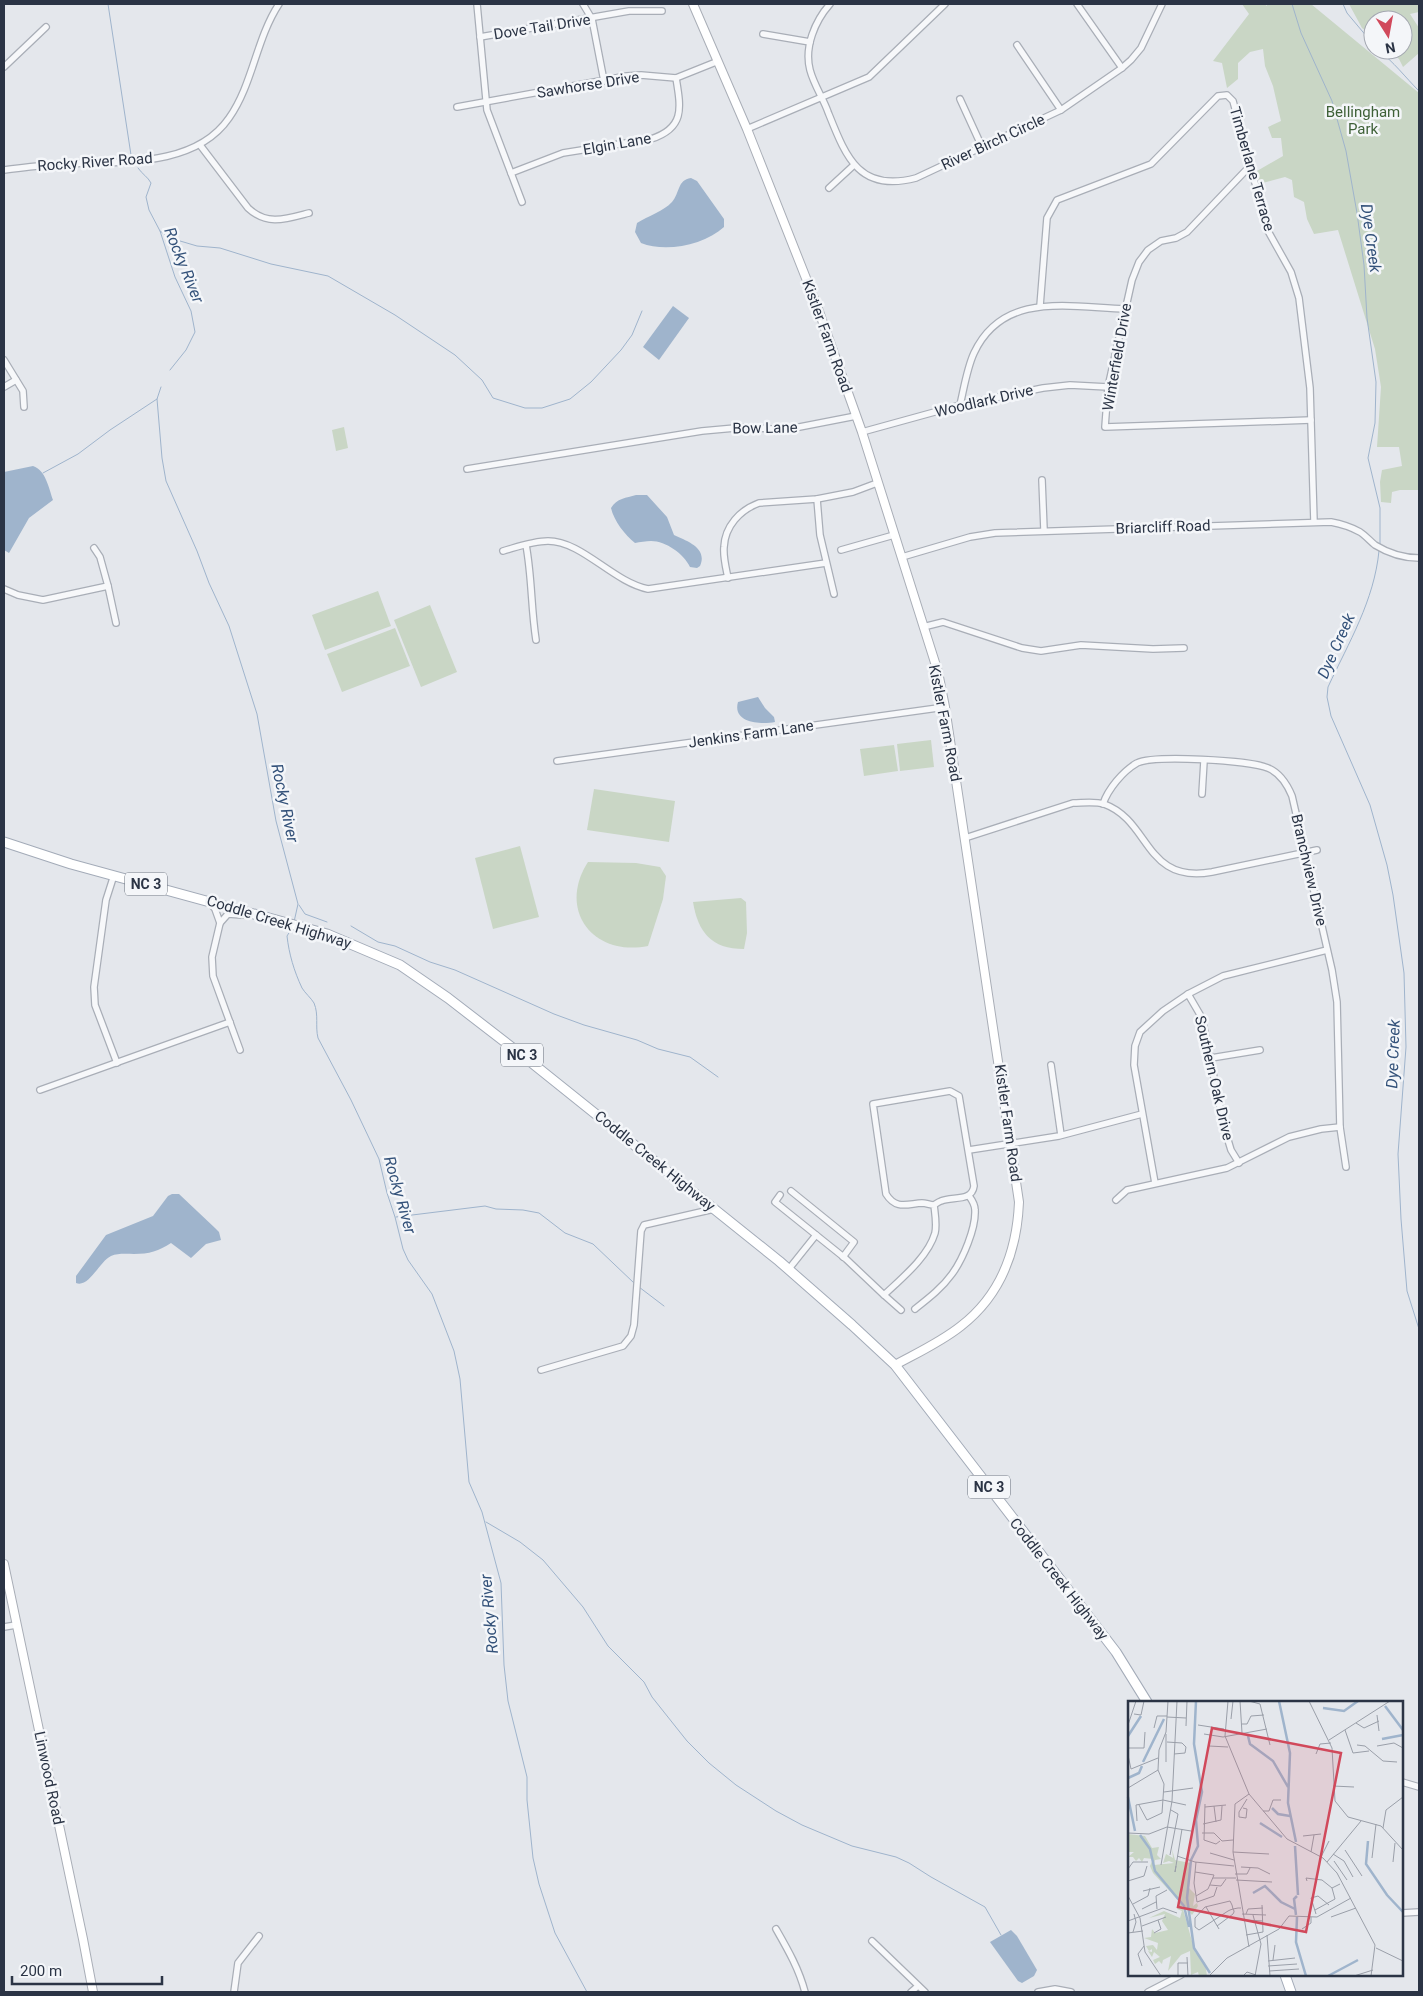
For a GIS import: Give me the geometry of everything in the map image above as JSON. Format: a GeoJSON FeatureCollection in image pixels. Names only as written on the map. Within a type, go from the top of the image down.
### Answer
{"type":"FeatureCollection","features":[{"type":"Feature","properties":{"kind":"main road","name":"Coddle Creek Highway"},"geometry":{"type":"LineString","coordinates":[[4,842],[114,875],[327,934],[400,965],[448,998],[714,1209],[852,1324],[895,1365],[1116,1652],[1146,1701]]}},
{"type":"Feature","properties":{"kind":"main road"},"geometry":{"type":"LineString","coordinates":[[1285,1976],[1291,1992]]}},
{"type":"Feature","properties":{"kind":"street","name":"Rocky River Road"},"geometry":{"type":"LineString","coordinates":[[4,170],[49,164],[126,162],[150,159],[186,152],[200,144],[214,135],[230,118],[242,92],[265,30],[278,4]]}},
{"type":"Feature","properties":{"kind":"street"},"geometry":{"type":"LineString","coordinates":[[477,4],[486,103],[491,125],[522,202]]}},
{"type":"Feature","properties":{"kind":"street"},"geometry":{"type":"LineString","coordinates":[[583,4],[592,19],[604,81]]}},
{"type":"Feature","properties":{"kind":"street","name":"Kistler Farm Road"},"geometry":{"type":"LineString","coordinates":[[693,4],[716,62],[747,130],[817,306],[862,432],[938,672],[945,707],[1011,1143],[1019,1202],[1018,1226],[1013,1249],[1005,1271],[993,1292],[979,1310],[961,1326],[941,1340],[895,1365]]}},
{"type":"Feature","properties":{"kind":"street"},"geometry":{"type":"LineString","coordinates":[[763,34],[810,42],[818,20],[830,4]]}},
{"type":"Feature","properties":{"kind":"street"},"geometry":{"type":"LineString","coordinates":[[747,130],[869,77],[946,4]]}},
{"type":"Feature","properties":{"kind":"street"},"geometry":{"type":"LineString","coordinates":[[1077,4],[1122,68]]}},
{"type":"Feature","properties":{"kind":"street","name":"River Birch Circle"},"geometry":{"type":"LineString","coordinates":[[810,42],[810,68],[842,146],[854,165],[876,179],[889,182],[903,182],[916,178],[1061,110],[1132,60],[1141,48],[1162,4]]}},
{"type":"Feature","properties":{"kind":"street","name":"Dove Tail Drive"},"geometry":{"type":"LineString","coordinates":[[480,37],[640,10],[662,10]]}},
{"type":"Feature","properties":{"kind":"street"},"geometry":{"type":"LineString","coordinates":[[4,67],[46,28]]}},
{"type":"Feature","properties":{"kind":"street"},"geometry":{"type":"LineString","coordinates":[[1017,45],[1061,110]]}},
{"type":"Feature","properties":{"kind":"street","name":"Sawhorse Drive"},"geometry":{"type":"LineString","coordinates":[[457,107],[640,75],[676,78],[716,62]]}},
{"type":"Feature","properties":{"kind":"street","name":"Elgin Lane"},"geometry":{"type":"LineString","coordinates":[[511,173],[563,153],[662,135],[671,129],[680,111],[676,78]]}},
{"type":"Feature","properties":{"kind":"street","name":"Timberlane Terrace"},"geometry":{"type":"LineString","coordinates":[[1040,306],[1047,218],[1057,200],[1151,164],[1218,96],[1227,96],[1232,101],[1268,231],[1292,272],[1299,298],[1308,368],[1314,522]]}},
{"type":"Feature","properties":{"kind":"street"},"geometry":{"type":"LineString","coordinates":[[960,99],[982,147]]}},
{"type":"Feature","properties":{"kind":"street"},"geometry":{"type":"LineString","coordinates":[[200,144],[248,208],[257,216],[267,220],[309,213]]}},
{"type":"Feature","properties":{"kind":"street"},"geometry":{"type":"LineString","coordinates":[[829,188],[854,165]]}},
{"type":"Feature","properties":{"kind":"street","name":"Winterfield Drive"},"geometry":{"type":"LineString","coordinates":[[1249,167],[1187,232],[1176,238],[1162,241],[1148,250],[1139,262],[1132,280],[1108,387],[1105,427],[1310,420]]}},
{"type":"Feature","properties":{"kind":"street"},"geometry":{"type":"LineString","coordinates":[[960,405],[973,355],[981,339],[992,326],[1006,316],[1022,309],[1040,306],[1125,309]]}},
{"type":"Feature","properties":{"kind":"street"},"geometry":{"type":"LineString","coordinates":[[4,360],[23,391],[24,407]]}},
{"type":"Feature","properties":{"kind":"street"},"geometry":{"type":"LineString","coordinates":[[4,387],[16,380]]}},
{"type":"Feature","properties":{"kind":"street","name":"Woodlark Drive"},"geometry":{"type":"LineString","coordinates":[[862,432],[960,405],[1043,388],[1070,385],[1108,387]]}},
{"type":"Feature","properties":{"kind":"street","name":"Bow Lane"},"geometry":{"type":"LineString","coordinates":[[467,469],[702,430],[746,427],[784,430],[856,416]]}},
{"type":"Feature","properties":{"kind":"street"},"geometry":{"type":"LineString","coordinates":[[1042,480],[1044,530]]}},
{"type":"Feature","properties":{"kind":"street"},"geometry":{"type":"LineString","coordinates":[[728,578],[724,547],[732,524],[750,506],[817,499],[853,492],[877,483]]}},
{"type":"Feature","properties":{"kind":"street"},"geometry":{"type":"LineString","coordinates":[[817,499],[819,529],[834,594]]}},
{"type":"Feature","properties":{"kind":"street","name":"Briarcliff Road"},"geometry":{"type":"LineString","coordinates":[[902,557],[970,536],[995,533],[1331,522],[1347,526],[1362,533],[1375,544],[1391,553],[1409,558],[1419,558]]}},
{"type":"Feature","properties":{"kind":"street"},"geometry":{"type":"LineString","coordinates":[[841,550],[894,535]]}},
{"type":"Feature","properties":{"kind":"street"},"geometry":{"type":"LineString","coordinates":[[503,551],[548,541],[569,545],[623,580],[648,590],[826,563]]}},
{"type":"Feature","properties":{"kind":"street"},"geometry":{"type":"LineString","coordinates":[[526,545],[530,568],[532,616],[536,640]]}},
{"type":"Feature","properties":{"kind":"street"},"geometry":{"type":"LineString","coordinates":[[94,548],[100,557],[116,622]]}},
{"type":"Feature","properties":{"kind":"street"},"geometry":{"type":"LineString","coordinates":[[4,589],[18,595],[43,600],[108,586]]}},
{"type":"Feature","properties":{"kind":"street"},"geometry":{"type":"LineString","coordinates":[[923,627],[943,622],[1022,648],[1041,651],[1081,645],[1153,649],[1184,648]]}},
{"type":"Feature","properties":{"kind":"street","name":"Jenkins Farm Lane"},"geometry":{"type":"LineString","coordinates":[[557,761],[945,707]]}},
{"type":"Feature","properties":{"kind":"street","name":"Branchview Drive"},"geometry":{"type":"LineString","coordinates":[[1103,804],[1106,794],[1117,781],[1137,764],[1147,760],[1165,759],[1257,764],[1266,766],[1280,776],[1289,788],[1327,950],[1337,1002],[1340,1127],[1346,1167]]}},
{"type":"Feature","properties":{"kind":"street"},"geometry":{"type":"LineString","coordinates":[[1202,794],[1204,761]]}},
{"type":"Feature","properties":{"kind":"street"},"geometry":{"type":"LineString","coordinates":[[965,838],[1073,803],[1103,804],[1118,812],[1159,859],[1170,868],[1183,873],[1205,873],[1317,850]]}},
{"type":"Feature","properties":{"kind":"street"},"geometry":{"type":"LineString","coordinates":[[114,875],[106,900],[94,987],[95,1005],[118,1063]]}},
{"type":"Feature","properties":{"kind":"street"},"geometry":{"type":"LineString","coordinates":[[207,900],[215,909],[220,923]]}},
{"type":"Feature","properties":{"kind":"street"},"geometry":{"type":"LineString","coordinates":[[240,1050],[213,976],[212,957],[220,923],[228,914],[246,915],[252,913]]}},
{"type":"Feature","properties":{"kind":"street"},"geometry":{"type":"LineString","coordinates":[[1155,1183],[1134,1065],[1135,1046],[1140,1032],[1188,994],[1223,976],[1327,950]]}},
{"type":"Feature","properties":{"kind":"street","name":"Southern Oak Drive"},"geometry":{"type":"LineString","coordinates":[[1188,994],[1202,1018],[1224,1127],[1239,1163]]}},
{"type":"Feature","properties":{"kind":"street"},"geometry":{"type":"LineString","coordinates":[[40,1090],[230,1022]]}},
{"type":"Feature","properties":{"kind":"street"},"geometry":{"type":"LineString","coordinates":[[1211,1058],[1260,1050]]}},
{"type":"Feature","properties":{"kind":"street"},"geometry":{"type":"LineString","coordinates":[[1051,1065],[1061,1135]]}},
{"type":"Feature","properties":{"kind":"street"},"geometry":{"type":"LineString","coordinates":[[955,1092],[961,1100],[969,1150],[974,1186],[974,1191],[969,1196],[940,1201],[934,1205],[923,1203],[900,1206],[894,1204],[886,1194],[873,1104],[955,1092]]}},
{"type":"Feature","properties":{"kind":"street"},"geometry":{"type":"LineString","coordinates":[[969,1150],[1061,1135],[1142,1114]]}},
{"type":"Feature","properties":{"kind":"street"},"geometry":{"type":"LineString","coordinates":[[1116,1200],[1127,1190],[1227,1168],[1289,1137],[1320,1129],[1340,1127]]}},
{"type":"Feature","properties":{"kind":"street"},"geometry":{"type":"LineString","coordinates":[[791,1191],[854,1242],[843,1257]]}},
{"type":"Feature","properties":{"kind":"street"},"geometry":{"type":"LineString","coordinates":[[780,1194],[775,1202],[843,1257],[901,1310]]}},
{"type":"Feature","properties":{"kind":"street"},"geometry":{"type":"LineString","coordinates":[[915,1309],[935,1294],[952,1275],[961,1259],[970,1238],[976,1211],[975,1205],[969,1196]]}},
{"type":"Feature","properties":{"kind":"street"},"geometry":{"type":"LineString","coordinates":[[884,1294],[910,1270],[931,1243],[936,1222],[934,1205]]}},
{"type":"Feature","properties":{"kind":"street"},"geometry":{"type":"LineString","coordinates":[[541,1370],[623,1346],[631,1336],[634,1325],[641,1232],[644,1225],[714,1209]]}},
{"type":"Feature","properties":{"kind":"street"},"geometry":{"type":"LineString","coordinates":[[788,1270],[816,1235]]}},
{"type":"Feature","properties":{"kind":"street","name":"Linwood Road"},"geometry":{"type":"LineString","coordinates":[[4,1564],[84,1939],[93,1992]]}},
{"type":"Feature","properties":{"kind":"street"},"geometry":{"type":"LineString","coordinates":[[4,1626],[16,1625]]}},
{"type":"Feature","properties":{"kind":"street"},"geometry":{"type":"LineString","coordinates":[[1403,1782],[1419,1787]]}},
{"type":"Feature","properties":{"kind":"street"},"geometry":{"type":"LineString","coordinates":[[1403,1913],[1419,1912]]}},
{"type":"Feature","properties":{"kind":"street"},"geometry":{"type":"LineString","coordinates":[[776,1929],[793,1959],[805,1992]]}},
{"type":"Feature","properties":{"kind":"street"},"geometry":{"type":"LineString","coordinates":[[234,1992],[238,1963],[259,1936]]}},
{"type":"Feature","properties":{"kind":"street"},"geometry":{"type":"LineString","coordinates":[[872,1941],[925,1992]]}},
{"type":"Feature","properties":{"kind":"street"},"geometry":{"type":"LineString","coordinates":[[1148,1992],[1179,1976]]}},
{"type":"Feature","properties":{"kind":"street"},"geometry":{"type":"LineString","coordinates":[[911,1992],[918,1986]]}},
{"type":"Feature","properties":{"kind":"street"},"geometry":{"type":"LineString","coordinates":[[1038,1992],[1055,1989],[1071,1992]]}},
{"type":"Feature","properties":{"kind":"green space","name":"Bellingham Park"},"geometry":{"type":"Polygon","coordinates":[[[1242,4],[1264,4],[1267,6],[1267,4],[1311,4],[1363,47],[1363,60],[1379,60],[1419,93],[1419,493],[1418,490],[1392,492],[1391,503],[1381,502],[1380,482],[1382,470],[1402,466],[1399,447],[1377,447],[1381,387],[1375,349],[1338,230],[1314,234],[1307,219],[1304,202],[1294,197],[1292,180],[1285,177],[1259,184],[1257,171],[1283,156],[1281,138],[1272,138],[1268,127],[1281,121],[1273,86],[1265,66],[1263,49],[1250,52],[1238,63],[1238,79],[1227,88],[1222,63],[1213,61],[1249,14],[1242,4]]]}},
{"type":"Feature","properties":{"kind":"green space"},"geometry":{"type":"Polygon","coordinates":[[[1349,4],[1419,4],[1419,12],[1413,13],[1413,10],[1363,10],[1362,28],[1349,4]]]}},
{"type":"Feature","properties":{"kind":"green space"},"geometry":{"type":"Polygon","coordinates":[[[1413,19],[1419,28],[1419,53],[1413,58],[1413,19]]]}},
{"type":"Feature","properties":{"kind":"green space"},"geometry":{"type":"Polygon","coordinates":[[[1400,60],[1411,60],[1403,67],[1400,60]]]}},
{"type":"Feature","properties":{"kind":"green space"},"geometry":{"type":"Polygon","coordinates":[[[344,427],[348,448],[336,451],[332,430],[344,427]]]}},
{"type":"Feature","properties":{"kind":"green space"},"geometry":{"type":"Polygon","coordinates":[[[378,591],[391,626],[325,650],[312,615],[378,591]]]}},
{"type":"Feature","properties":{"kind":"green space"},"geometry":{"type":"Polygon","coordinates":[[[430,605],[457,672],[421,687],[394,620],[430,605]]]}},
{"type":"Feature","properties":{"kind":"green space"},"geometry":{"type":"Polygon","coordinates":[[[395,628],[410,666],[342,692],[327,654],[395,628]]]}},
{"type":"Feature","properties":{"kind":"green space"},"geometry":{"type":"Polygon","coordinates":[[[931,740],[934,767],[900,771],[897,744],[931,740]]]}},
{"type":"Feature","properties":{"kind":"green space"},"geometry":{"type":"Polygon","coordinates":[[[894,745],[898,771],[864,776],[860,749],[894,745]]]}},
{"type":"Feature","properties":{"kind":"green space"},"geometry":{"type":"Polygon","coordinates":[[[594,789],[675,801],[669,842],[587,830],[594,789]]]}},
{"type":"Feature","properties":{"kind":"green space"},"geometry":{"type":"Polygon","coordinates":[[[520,846],[539,917],[493,929],[475,858],[520,846]]]}},
{"type":"Feature","properties":{"kind":"green space"},"geometry":{"type":"Polygon","coordinates":[[[588,862],[636,863],[660,867],[666,876],[663,899],[648,946],[628,948],[611,944],[597,937],[586,926],[579,913],[577,897],[579,880],[588,862]]]}},
{"type":"Feature","properties":{"kind":"green space"},"geometry":{"type":"Polygon","coordinates":[[[741,898],[746,902],[747,933],[744,949],[723,946],[708,937],[703,930],[698,922],[693,902],[741,898]]]}},
{"type":"Feature","properties":{"kind":"water"},"geometry":{"type":"Polygon","coordinates":[[[691,178],[697,181],[724,219],[724,227],[696,243],[684,246],[662,247],[641,243],[635,232],[637,223],[669,205],[675,198],[683,181],[691,178]]]}},
{"type":"Feature","properties":{"kind":"water"},"geometry":{"type":"Polygon","coordinates":[[[673,306],[689,318],[659,360],[643,347],[673,306]]]}},
{"type":"Feature","properties":{"kind":"water"},"geometry":{"type":"Polygon","coordinates":[[[33,466],[41,471],[44,476],[53,500],[29,518],[9,553],[4,550],[4,472],[33,466]]]}},
{"type":"Feature","properties":{"kind":"water"},"geometry":{"type":"Polygon","coordinates":[[[636,495],[647,495],[667,517],[674,535],[699,550],[702,560],[700,566],[697,568],[690,567],[679,553],[663,543],[651,541],[635,543],[627,536],[617,523],[611,508],[619,500],[636,495]]]}},
{"type":"Feature","properties":{"kind":"water"},"geometry":{"type":"Polygon","coordinates":[[[758,697],[774,717],[775,722],[756,723],[743,718],[739,714],[737,709],[738,702],[758,697]]]}},
{"type":"Feature","properties":{"kind":"water"},"geometry":{"type":"Polygon","coordinates":[[[179,1194],[219,1232],[221,1240],[206,1244],[191,1258],[171,1243],[149,1253],[114,1255],[107,1259],[85,1282],[81,1284],[76,1283],[76,1276],[106,1235],[153,1216],[168,1196],[179,1194]]]}},
{"type":"Feature","properties":{"kind":"water"},"geometry":{"type":"Polygon","coordinates":[[[1011,1930],[1017,1936],[1037,1970],[1034,1976],[1022,1983],[1018,1981],[990,1942],[1011,1930]]]}},
{"type":"Feature","properties":{"kind":"waterway","name":"Rocky River"},"geometry":{"type":"LineString","coordinates":[[108,4],[131,155]]}},
{"type":"Feature","properties":{"kind":"waterway","name":"Dye Creek"},"geometry":{"type":"LineString","coordinates":[[1292,4],[1301,33],[1332,101],[1346,151],[1357,213],[1364,265],[1367,318],[1376,382],[1375,423],[1368,458],[1380,508],[1380,545]]}},
{"type":"Feature","properties":{"kind":"waterway"},"geometry":{"type":"LineString","coordinates":[[1343,4],[1347,13],[1363,32]]}},
{"type":"Feature","properties":{"kind":"waterway"},"geometry":{"type":"LineString","coordinates":[[1389,60],[1419,91]]}},
{"type":"Feature","properties":{"kind":"waterway","name":"Rocky River"},"geometry":{"type":"LineString","coordinates":[[138,168],[151,183],[146,197],[149,210],[160,231],[175,277],[191,311],[195,332],[186,350],[170,370]]}},
{"type":"Feature","properties":{"kind":"waterway"},"geometry":{"type":"LineString","coordinates":[[160,231],[170,238],[197,246],[220,248],[271,264],[328,276],[395,315],[455,355],[482,380],[493,398],[525,408],[542,408],[570,399],[591,382],[621,350],[632,335],[642,311]]}},
{"type":"Feature","properties":{"kind":"waterway","name":"Rocky River"},"geometry":{"type":"LineString","coordinates":[[161,387],[157,399],[166,481],[229,626],[257,714],[276,821],[298,904],[294,922]]}},
{"type":"Feature","properties":{"kind":"waterway"},"geometry":{"type":"LineString","coordinates":[[43,473],[78,454],[157,399]]}},
{"type":"Feature","properties":{"kind":"waterway","name":"Dye Creek"},"geometry":{"type":"LineString","coordinates":[[1379,551],[1372,587],[1360,621],[1328,687],[1327,697],[1331,716],[1370,805],[1387,865],[1393,895],[1404,973],[1406,1047],[1398,1154],[1401,1219],[1407,1291],[1419,1329]]}},
{"type":"Feature","properties":{"kind":"waterway"},"geometry":{"type":"LineString","coordinates":[[299,905],[305,914],[327,922]]}},
{"type":"Feature","properties":{"kind":"waterway"},"geometry":{"type":"LineString","coordinates":[[351,926],[378,942],[395,946],[430,962],[455,970],[554,1014],[584,1025],[637,1040],[658,1049],[690,1057],[718,1077]]}},
{"type":"Feature","properties":{"kind":"waterway","name":"Rocky River"},"geometry":{"type":"LineString","coordinates":[[292,928],[287,936],[294,969],[302,988],[314,1003],[318,1038],[351,1100],[379,1159],[403,1249],[408,1260],[432,1294],[454,1351],[460,1379],[469,1482],[482,1512],[501,1583],[504,1665],[508,1701],[527,1777],[527,1800],[533,1858],[539,1884],[555,1933],[587,1992]]}},
{"type":"Feature","properties":{"kind":"waterway"},"geometry":{"type":"LineString","coordinates":[[396,1217],[485,1206],[496,1209],[523,1210],[539,1213],[565,1233],[593,1244],[634,1283]]}},
{"type":"Feature","properties":{"kind":"waterway"},"geometry":{"type":"LineString","coordinates":[[639,1287],[664,1306]]}},
{"type":"Feature","properties":{"kind":"waterway"},"geometry":{"type":"LineString","coordinates":[[486,1522],[520,1542],[543,1560],[583,1607],[608,1646],[644,1682],[652,1697],[687,1741],[709,1763],[736,1785],[776,1811],[802,1825],[852,1846],[896,1857],[909,1863],[985,1907],[1001,1935]]}}]}
